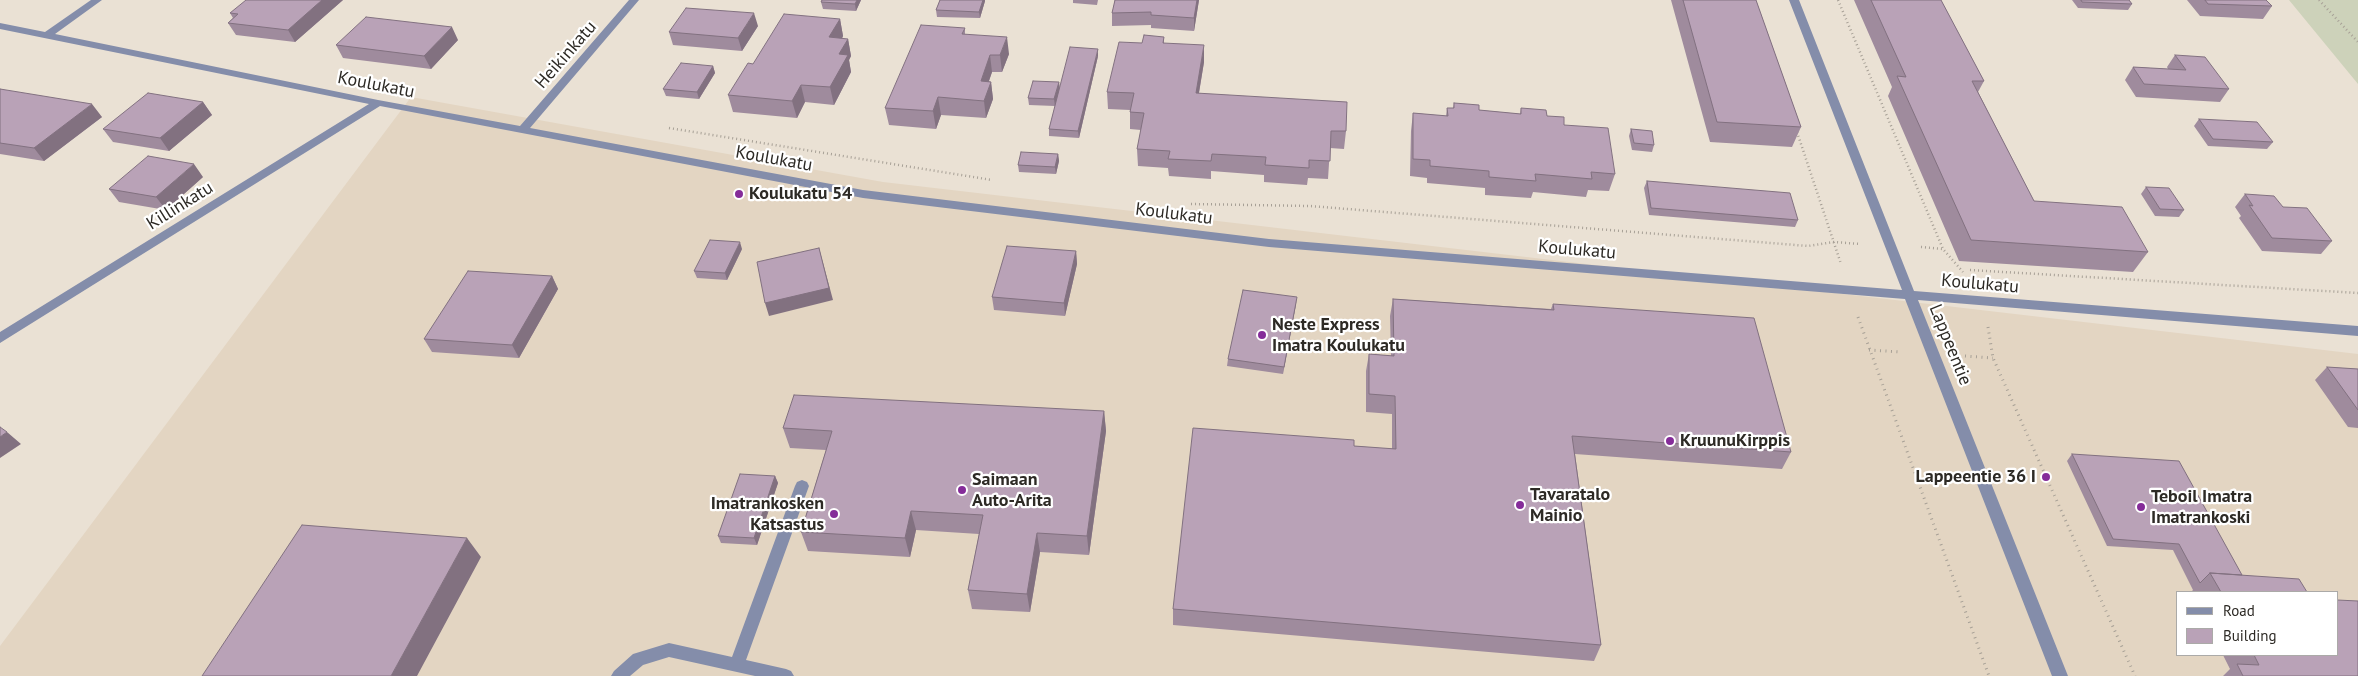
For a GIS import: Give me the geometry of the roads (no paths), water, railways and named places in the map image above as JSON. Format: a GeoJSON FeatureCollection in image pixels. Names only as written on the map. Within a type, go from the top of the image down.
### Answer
{"type":"FeatureCollection","features":[{"type":"Feature","properties":{"kind":"street"},"geometry":{"type":"LineString","coordinates":[[48,35],[97,0]]}},
{"type":"Feature","properties":{"kind":"street","name":"Heikinkatu"},"geometry":{"type":"LineString","coordinates":[[522,130],[634,0]]}},
{"type":"Feature","properties":{"kind":"street","name":"Lappeentie"},"geometry":{"type":"LineString","coordinates":[[1794,0],[2060,676]]}},
{"type":"Feature","properties":{"kind":"street","name":"Koulukatu"},"geometry":{"type":"LineString","coordinates":[[0,26],[378,103],[863,194],[1259,242],[1977,302],[2358,331]]}},
{"type":"Feature","properties":{"kind":"street","name":"Killinkatu"},"geometry":{"type":"LineString","coordinates":[[0,338],[378,103]]}},
{"type":"Feature","properties":{"kind":"street"},"geometry":{"type":"LineString","coordinates":[[736,666],[802,486]]}},
{"type":"Feature","properties":{"kind":"street"},"geometry":{"type":"LineString","coordinates":[[619,676],[638,659],[669,650],[786,676]]}},
{"type":"Feature","properties":{"kind":"place","name":"Koulukatu 54"},"geometry":{"type":"Point","coordinates":[739,194]}},
{"type":"Feature","properties":{"kind":"place","name":"Neste Express Imatra Koulukatu"},"geometry":{"type":"Point","coordinates":[1262,335]}},
{"type":"Feature","properties":{"kind":"place","name":"KruunuKirppis"},"geometry":{"type":"Point","coordinates":[1670,441]}},
{"type":"Feature","properties":{"kind":"place","name":"Lappeentie 36 I"},"geometry":{"type":"Point","coordinates":[2046,477]}},
{"type":"Feature","properties":{"kind":"place","name":"Saimaan Auto-Arita"},"geometry":{"type":"Point","coordinates":[962,490]}},
{"type":"Feature","properties":{"kind":"place","name":"Tavaratalo Mainio"},"geometry":{"type":"Point","coordinates":[1520,505]}},
{"type":"Feature","properties":{"kind":"place","name":"Teboil Imatra Imatrankoski"},"geometry":{"type":"Point","coordinates":[2141,507]}},
{"type":"Feature","properties":{"kind":"place","name":"Imatrankosken Katsastus"},"geometry":{"type":"Point","coordinates":[834,514]}}]}
